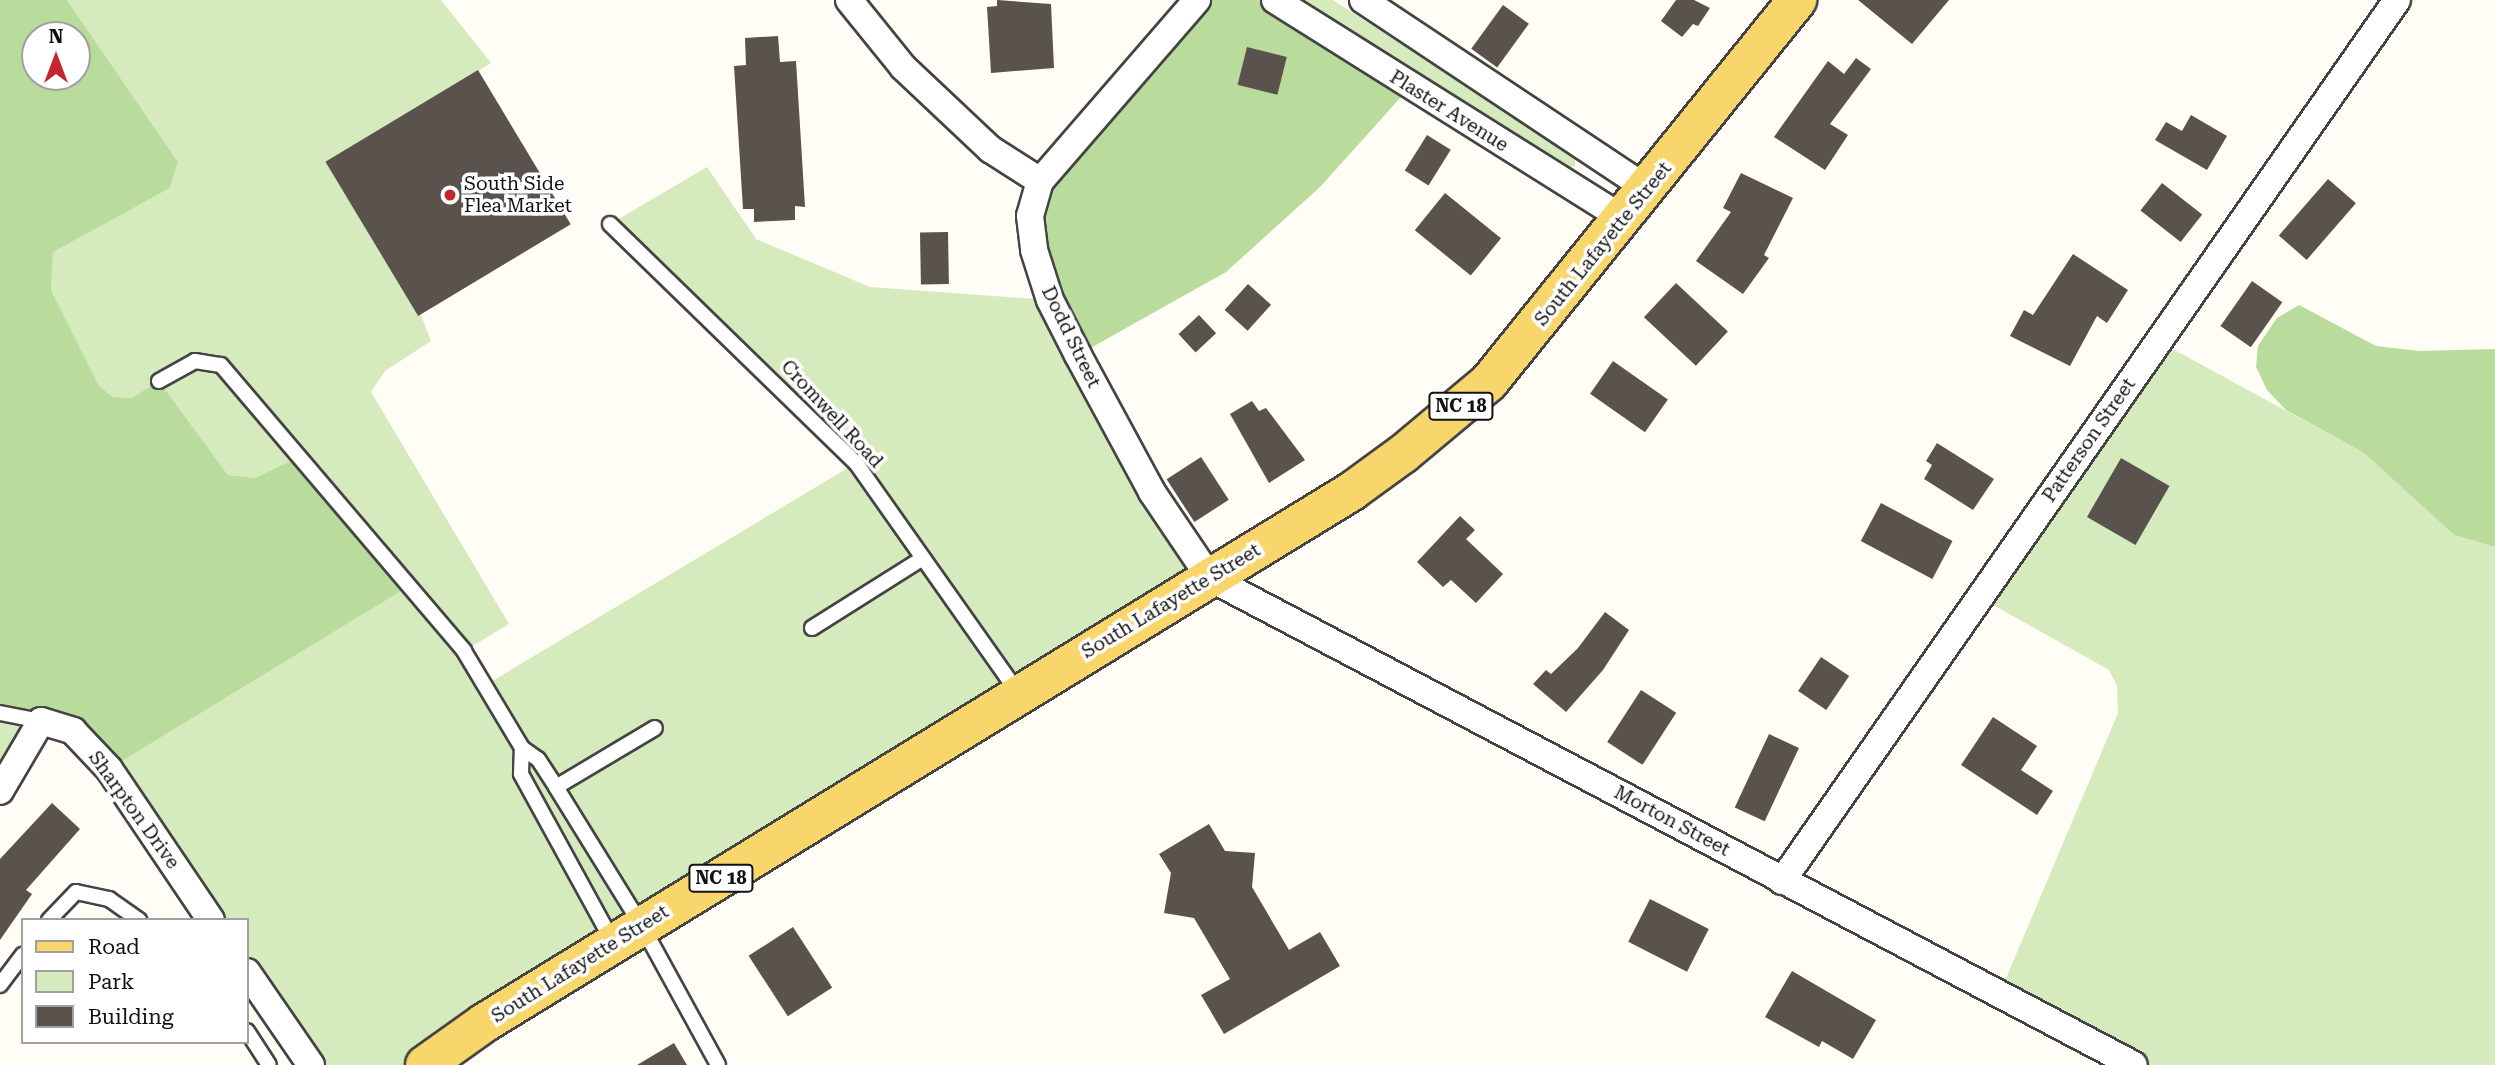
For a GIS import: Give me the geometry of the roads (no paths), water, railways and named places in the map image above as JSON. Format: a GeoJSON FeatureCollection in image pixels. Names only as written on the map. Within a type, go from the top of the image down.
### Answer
{"type":"FeatureCollection","features":[{"type":"Feature","properties":{"kind":"main road","name":"South Lafayette Street"},"geometry":{"type":"LineString","coordinates":[[425,1065],[628,935],[1018,693],[1352,491],[1489,382],[1625,219],[1797,0]]}},
{"type":"Feature","properties":{"kind":"street"},"geometry":{"type":"LineString","coordinates":[[849,0],[903,67],[990,149],[1040,181]]}},
{"type":"Feature","properties":{"kind":"street","name":"Dodd Street"},"geometry":{"type":"LineString","coordinates":[[1197,0],[1040,181],[1030,216],[1034,250],[1050,300],[1152,492],[1210,578]]}},
{"type":"Feature","properties":{"kind":"street","name":"Plaster Avenue"},"geometry":{"type":"LineString","coordinates":[[1275,0],[1625,219]]}},
{"type":"Feature","properties":{"kind":"street"},"geometry":{"type":"LineString","coordinates":[[1363,0],[1648,190]]}},
{"type":"Feature","properties":{"kind":"street","name":"Patterson Street"},"geometry":{"type":"LineString","coordinates":[[1782,881],[2397,0]]}},
{"type":"Feature","properties":{"kind":"street","name":"Morton Street"},"geometry":{"type":"LineString","coordinates":[[1210,578],[2134,1065]]}},
{"type":"Feature","properties":{"kind":"street"},"geometry":{"type":"LineString","coordinates":[[0,791],[41,721]]}},
{"type":"Feature","properties":{"kind":"street","name":"Sharpton Drive"},"geometry":{"type":"LineString","coordinates":[[41,721],[72,731],[92,749],[210,918]]}},
{"type":"Feature","properties":{"kind":"street"},"geometry":{"type":"LineString","coordinates":[[248,973],[311,1065]]}},
{"type":"Feature","properties":{"kind":"lane","name":"Cromwell Road"},"geometry":{"type":"LineString","coordinates":[[610,224],[856,463],[1018,693]]}},
{"type":"Feature","properties":{"kind":"lane"},"geometry":{"type":"LineString","coordinates":[[159,381],[195,361],[221,365],[464,651],[522,748],[538,760],[556,787],[628,935]]}},
{"type":"Feature","properties":{"kind":"lane"},"geometry":{"type":"LineString","coordinates":[[812,628],[923,558]]}},
{"type":"Feature","properties":{"kind":"lane","name":"Sharpton Drive"},"geometry":{"type":"LineString","coordinates":[[0,713],[41,721]]}},
{"type":"Feature","properties":{"kind":"lane"},"geometry":{"type":"LineString","coordinates":[[556,787],[655,728]]}},
{"type":"Feature","properties":{"kind":"lane"},"geometry":{"type":"LineString","coordinates":[[522,748],[521,775],[718,1065]]}},
{"type":"Feature","properties":{"kind":"lane"},"geometry":{"type":"LineString","coordinates":[[51,918],[69,897],[89,892],[109,899],[136,918]]}},
{"type":"Feature","properties":{"kind":"lane"},"geometry":{"type":"LineString","coordinates":[[0,985],[21,958]]}},
{"type":"Feature","properties":{"kind":"lane"},"geometry":{"type":"LineString","coordinates":[[248,1032],[270,1065]]}},
{"type":"Feature","properties":{"kind":"place","name":"South Side Flea Market"},"geometry":{"type":"Point","coordinates":[450,195]}}]}
